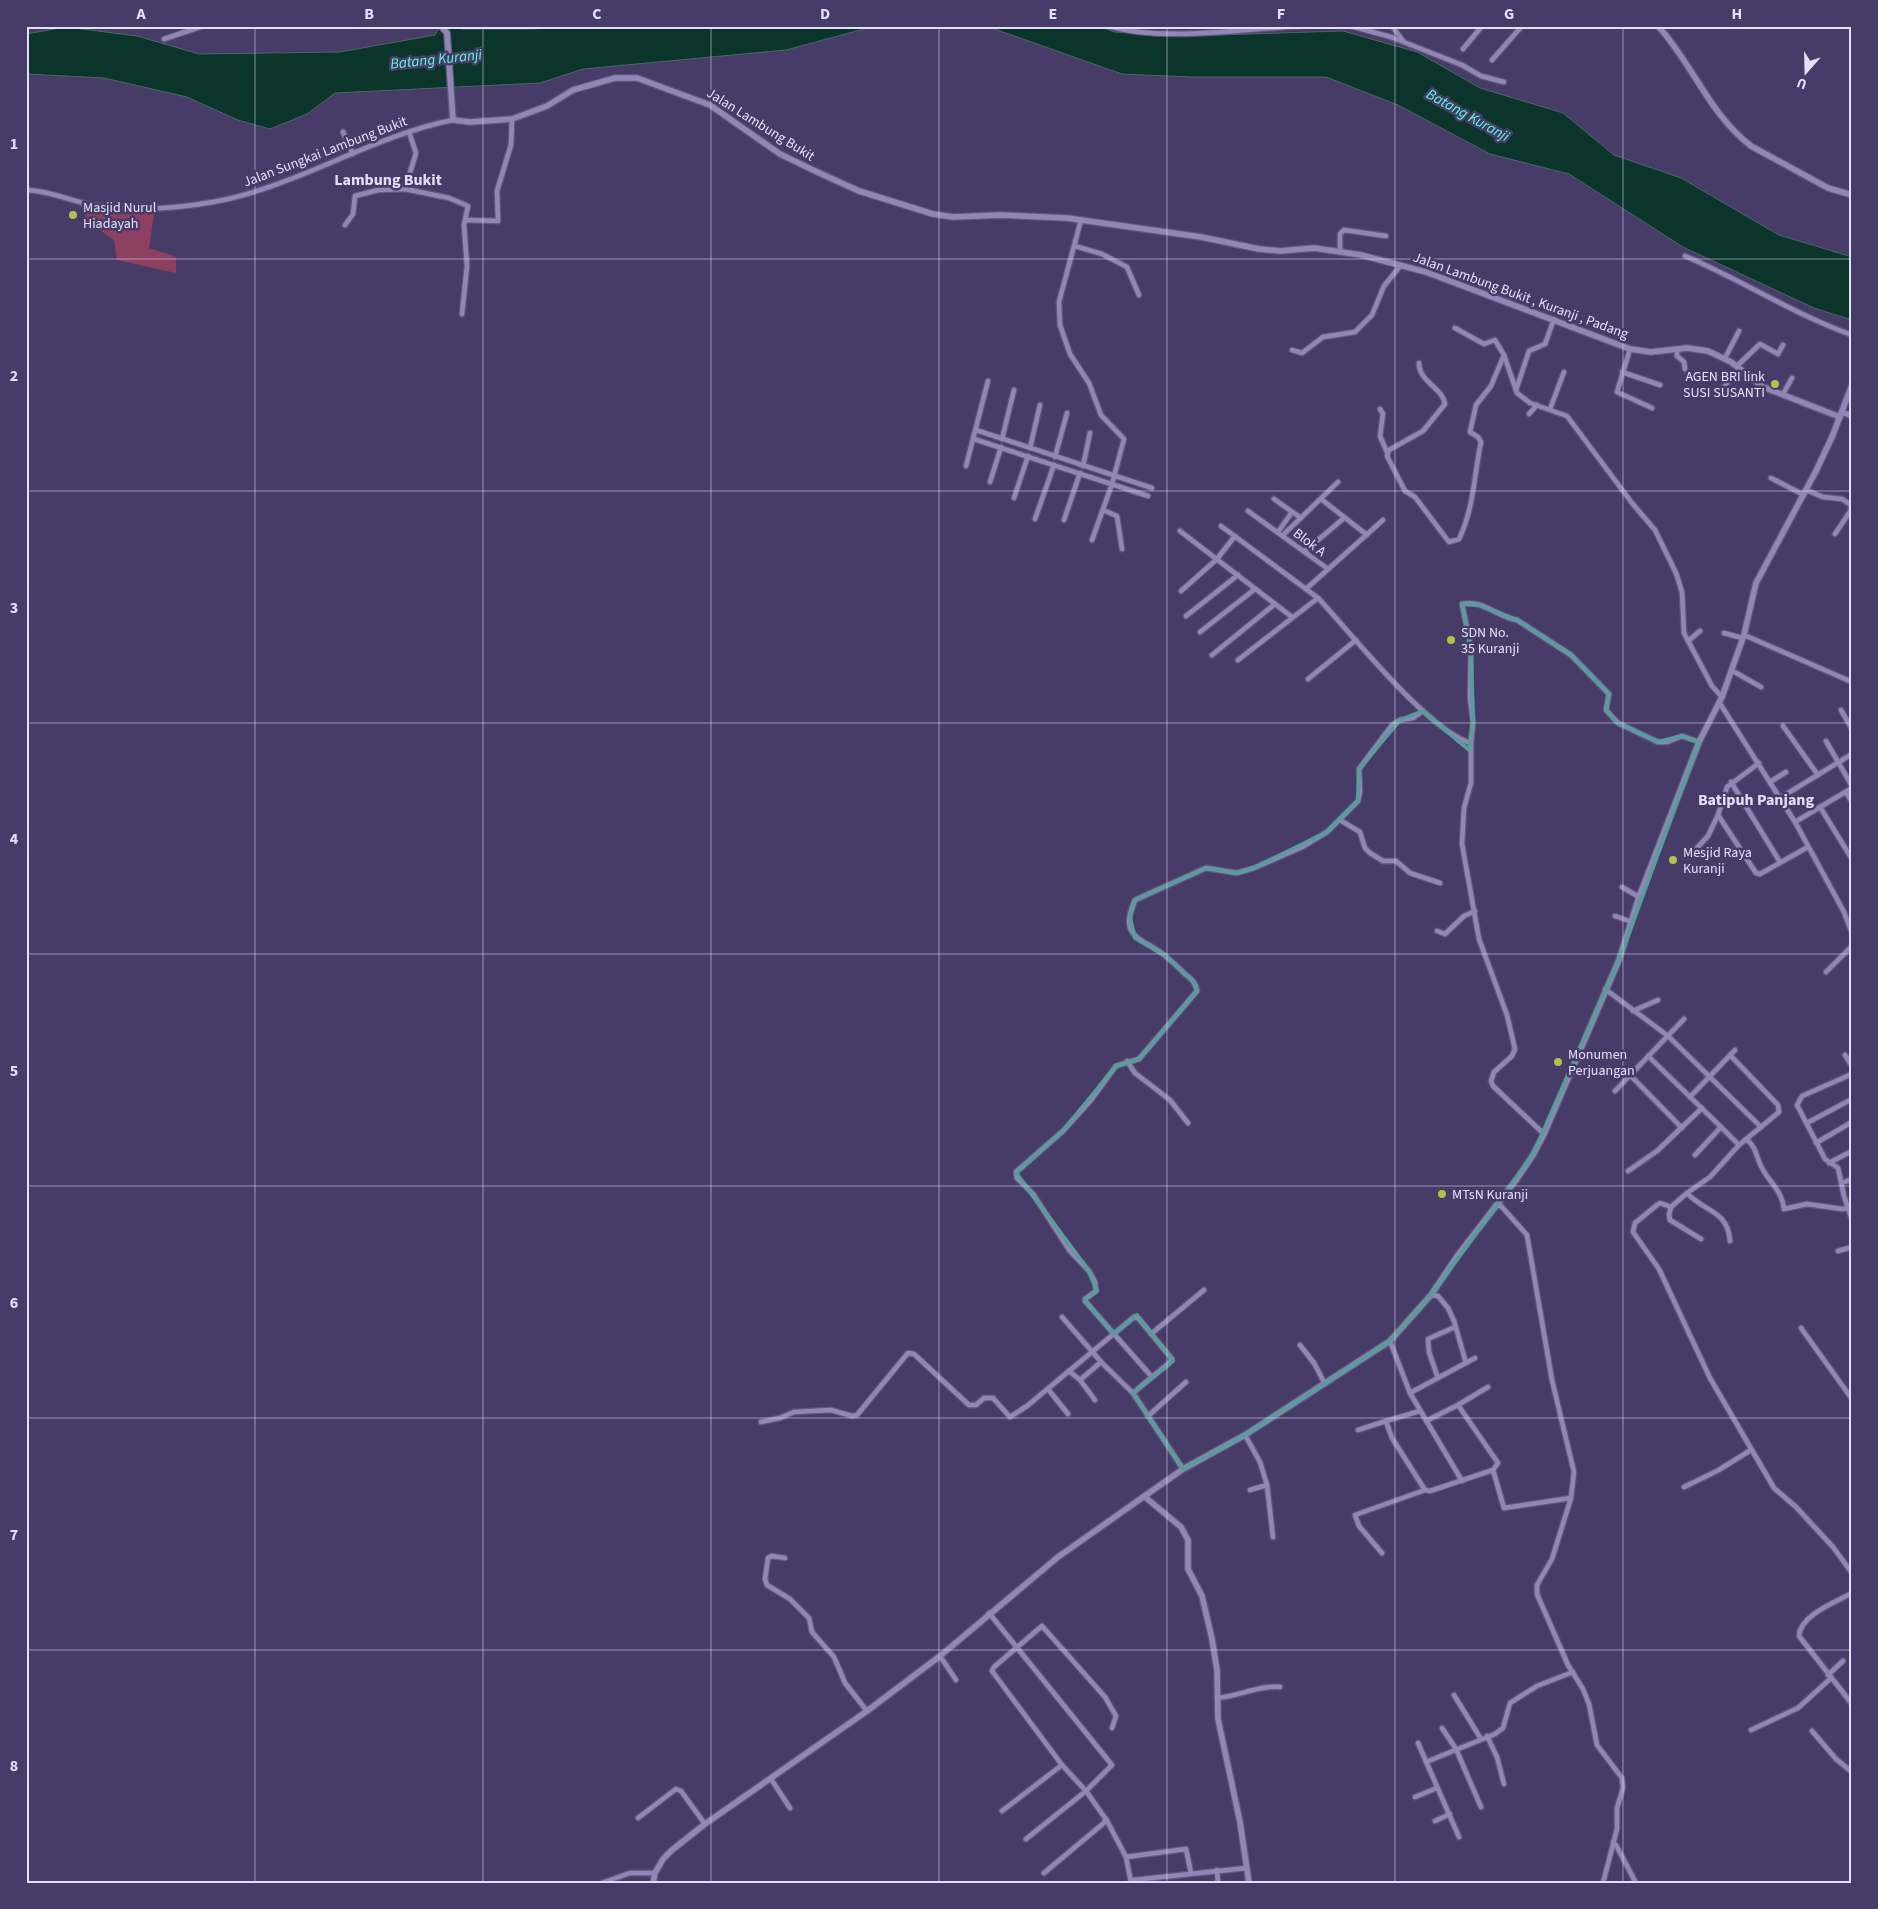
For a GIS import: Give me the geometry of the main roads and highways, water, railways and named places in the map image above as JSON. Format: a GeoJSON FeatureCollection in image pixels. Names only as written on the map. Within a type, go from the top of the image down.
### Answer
{"type":"FeatureCollection","features":[{"type":"Feature","properties":{"kind":"water","name":"Batang Kuranji"},"geometry":{"type":"Polygon","coordinates":[[[440,26],[461,26],[461,29],[532,29],[587,26],[875,26],[786,50],[583,69],[540,83],[335,93],[307,114],[270,129],[238,120],[187,97],[104,78],[26,74],[26,34],[66,27],[137,36],[199,54],[340,52],[435,35],[440,26]]]}},
{"type":"Feature","properties":{"kind":"water","name":"Batang Kuranji"},"geometry":{"type":"Polygon","coordinates":[[[986,26],[1100,26],[1114,32],[1186,36],[1343,31],[1417,52],[1480,88],[1563,113],[1614,155],[1681,178],[1779,235],[1852,257],[1852,320],[1814,308],[1683,247],[1569,174],[1490,154],[1398,105],[1326,77],[1191,77],[1122,74],[986,26]]]}},
{"type":"Feature","properties":{"kind":"place","name":"Masjid Nurul Hiadayah"},"geometry":{"type":"Point","coordinates":[73,215]}},
{"type":"Feature","properties":{"kind":"place","name":"AGEN BRI link SUSI SUSANTI"},"geometry":{"type":"Point","coordinates":[1775,384]}},
{"type":"Feature","properties":{"kind":"place","name":"SDN No. 35 Kuranji"},"geometry":{"type":"Point","coordinates":[1451,640]}},
{"type":"Feature","properties":{"kind":"place","name":"Mesjid Raya Kuranji"},"geometry":{"type":"Point","coordinates":[1673,860]}},
{"type":"Feature","properties":{"kind":"place","name":"Monumen Perjuangan"},"geometry":{"type":"Point","coordinates":[1558,1062]}},
{"type":"Feature","properties":{"kind":"place","name":"MTsN Kuranji"},"geometry":{"type":"Point","coordinates":[1442,1194]}},
{"type":"Feature","properties":{"kind":"district","name":"Lambung Bukit"},"geometry":{"type":"Point","coordinates":[388,179]}},
{"type":"Feature","properties":{"kind":"district","name":"Batipuh Panjang"},"geometry":{"type":"Point","coordinates":[1756,799]}}]}
